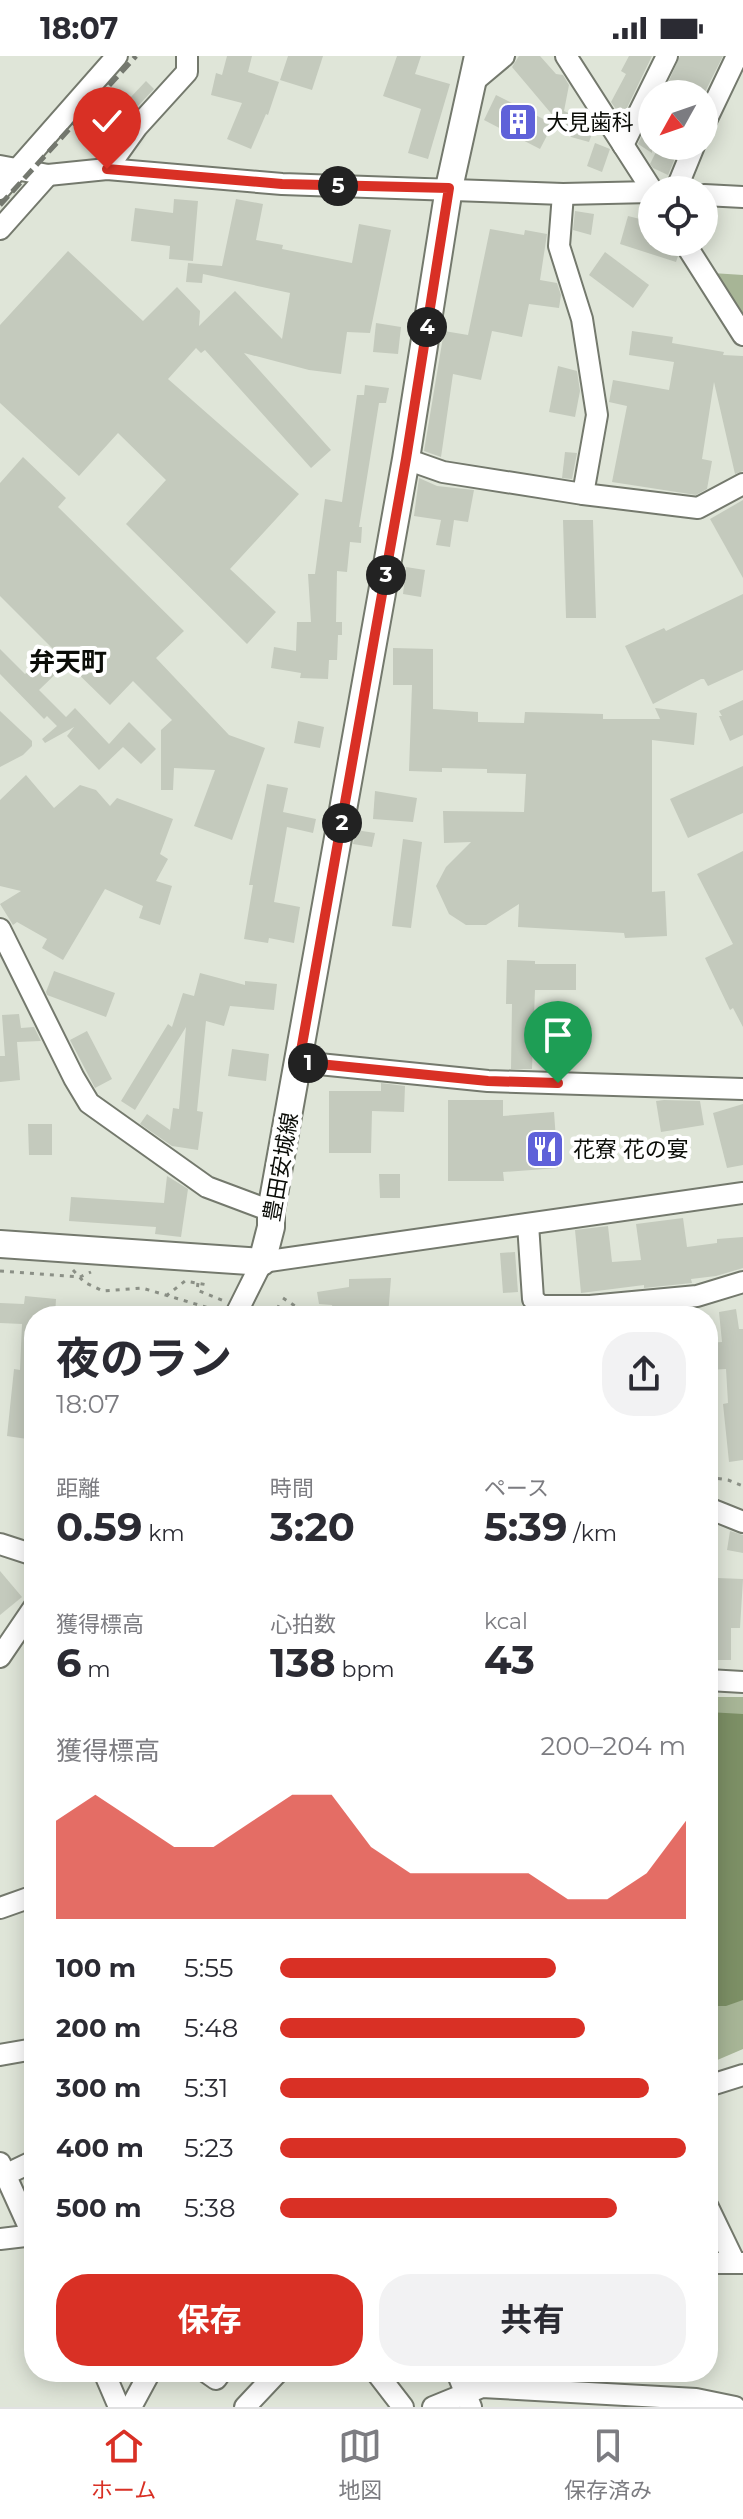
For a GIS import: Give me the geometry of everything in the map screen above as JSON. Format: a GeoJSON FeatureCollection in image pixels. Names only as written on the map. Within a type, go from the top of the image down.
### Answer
{"type":"FeatureCollection","features":[{"type":"Feature","properties":{"kind":"main road","name":"豊田安城線"},"geometry":{"type":"LineString","coordinates":[[262,1262],[271,1227],[271,1211],[406,459],[449,188],[475,69]]}},
{"type":"Feature","properties":{"kind":"main road"},"geometry":{"type":"LineString","coordinates":[[0,1244],[262,1262]]}},
{"type":"Feature","properties":{"kind":"street"},"geometry":{"type":"LineString","coordinates":[[0,189],[9,167],[117,56]]}},
{"type":"Feature","properties":{"kind":"street"},"geometry":{"type":"LineString","coordinates":[[107,169],[137,127],[187,72],[187,56]]}},
{"type":"Feature","properties":{"kind":"street"},"geometry":{"type":"LineString","coordinates":[[475,69],[504,56]]}},
{"type":"Feature","properties":{"kind":"street"},"geometry":{"type":"LineString","coordinates":[[566,56],[643,176]]}},
{"type":"Feature","properties":{"kind":"street"},"geometry":{"type":"LineString","coordinates":[[623,145],[667,56]]}},
{"type":"Feature","properties":{"kind":"street"},"geometry":{"type":"LineString","coordinates":[[718,96],[737,56]]}},
{"type":"Feature","properties":{"kind":"street"},"geometry":{"type":"LineString","coordinates":[[9,167],[48,175],[107,169],[282,184],[563,194],[638,191]]}},
{"type":"Feature","properties":{"kind":"street"},"geometry":{"type":"LineString","coordinates":[[0,229],[48,175]]}},
{"type":"Feature","properties":{"kind":"street"},"geometry":{"type":"LineString","coordinates":[[563,194],[559,246],[582,319],[597,415],[583,494]]}},
{"type":"Feature","properties":{"kind":"street"},"geometry":{"type":"LineString","coordinates":[[718,196],[743,197]]}},
{"type":"Feature","properties":{"kind":"street"},"geometry":{"type":"LineString","coordinates":[[693,256],[743,335]]}},
{"type":"Feature","properties":{"kind":"street"},"geometry":{"type":"LineString","coordinates":[[406,459],[443,472],[698,508],[743,484]]}},
{"type":"Feature","properties":{"kind":"street"},"geometry":{"type":"LineString","coordinates":[[1,934],[89,1103],[207,1187],[271,1211]]}},
{"type":"Feature","properties":{"kind":"street"},"geometry":{"type":"LineString","coordinates":[[299,1062],[488,1081],[743,1089]]}},
{"type":"Feature","properties":{"kind":"street"},"geometry":{"type":"LineString","coordinates":[[228,1306],[262,1262],[743,1193]]}},
{"type":"Feature","properties":{"kind":"street"},"geometry":{"type":"LineString","coordinates":[[528,1224],[533,1299],[541,1306],[590,1306],[697,1296],[743,1282]]}},
{"type":"Feature","properties":{"kind":"street"},"geometry":{"type":"LineString","coordinates":[[718,1512],[743,1522]]}},
{"type":"Feature","properties":{"kind":"street"},"geometry":{"type":"LineString","coordinates":[[0,1544],[24,1552]]}},
{"type":"Feature","properties":{"kind":"street"},"geometry":{"type":"LineString","coordinates":[[0,1657],[24,1622]]}},
{"type":"Feature","properties":{"kind":"street"},"geometry":{"type":"LineString","coordinates":[[718,1681],[743,1682]]}},
{"type":"Feature","properties":{"kind":"street"},"geometry":{"type":"LineString","coordinates":[[0,1908],[24,1900]]}},
{"type":"Feature","properties":{"kind":"street"},"geometry":{"type":"LineString","coordinates":[[0,2055],[24,2051]]}},
{"type":"Feature","properties":{"kind":"street"},"geometry":{"type":"LineString","coordinates":[[718,2083],[743,2075]]}},
{"type":"Feature","properties":{"kind":"street"},"geometry":{"type":"LineString","coordinates":[[24,2164],[3,2169],[24,2214]]}},
{"type":"Feature","properties":{"kind":"street"},"geometry":{"type":"LineString","coordinates":[[718,2225],[739,2263],[718,2263]]}},
{"type":"Feature","properties":{"kind":"street"},"geometry":{"type":"LineString","coordinates":[[0,2239],[24,2237]]}},
{"type":"Feature","properties":{"kind":"street"},"geometry":{"type":"LineString","coordinates":[[108,2382],[119,2407]]}},
{"type":"Feature","properties":{"kind":"street"},"geometry":{"type":"LineString","coordinates":[[131,2407],[145,2382]]}},
{"type":"Feature","properties":{"kind":"street"},"geometry":{"type":"LineString","coordinates":[[245,2407],[269,2382]]}},
{"type":"Feature","properties":{"kind":"street"},"geometry":{"type":"LineString","coordinates":[[384,2382],[403,2407]]}},
{"type":"Feature","properties":{"kind":"street"},"geometry":{"type":"LineString","coordinates":[[433,2407],[469,2400],[482,2387],[696,2399],[735,2407]]}},
{"type":"Feature","properties":{"kind":"path"},"geometry":{"type":"LineString","coordinates":[[80,1277],[103,1291],[142,1288],[212,1306]]}},
{"type":"Feature","properties":{"kind":"path"},"geometry":{"type":"LineString","coordinates":[[166,1296],[185,1281],[208,1285]]}},
{"type":"Feature","properties":{"kind":"path"},"geometry":{"type":"LineString","coordinates":[[199,1282],[197,1290],[221,1306]]}},
{"type":"Feature","properties":{"kind":"path"},"geometry":{"type":"LineString","coordinates":[[283,1298],[295,1306]]}},
{"type":"Feature","properties":{"kind":"path"},"geometry":{"type":"LineString","coordinates":[[718,1478],[743,1486]]}},
{"type":"Feature","properties":{"kind":"shaded area"},"geometry":{"type":"Polygon","coordinates":[[[712,273],[743,275],[743,322],[712,273]]]}},
{"type":"Feature","properties":{"kind":"shaded area"},"geometry":{"type":"Polygon","coordinates":[[[718,1697],[743,1697],[743,2049],[718,2060],[718,1697]]]}},
{"type":"Feature","properties":{"kind":"shaded area"},"geometry":{"type":"Polygon","coordinates":[[[718,1713],[743,1714],[743,2000],[718,2006],[718,1713]]]}},
{"type":"Feature","properties":{"kind":"building"},"geometry":{"type":"Polygon","coordinates":[[[227,56],[252,56],[248,72],[279,82],[268,115],[251,149],[227,139],[242,103],[211,95],[216,73],[222,75],[227,56]]]}},
{"type":"Feature","properties":{"kind":"building"},"geometry":{"type":"Polygon","coordinates":[[[288,56],[323,56],[312,90],[280,80],[288,56]]]}},
{"type":"Feature","properties":{"kind":"building"},"geometry":{"type":"Polygon","coordinates":[[[397,56],[421,56],[415,74],[450,84],[428,159],[408,153],[421,109],[383,96],[397,56]]]}},
{"type":"Feature","properties":{"kind":"building"},"geometry":{"type":"Polygon","coordinates":[[[519,56],[540,56],[556,74],[563,75],[569,85],[564,111],[595,125],[589,142],[571,137],[512,67],[519,56]]]}},
{"type":"Feature","properties":{"kind":"building"},"geometry":{"type":"Polygon","coordinates":[[[629,56],[652,56],[622,118],[611,102],[626,74],[621,71],[629,56]]]}},
{"type":"Feature","properties":{"kind":"building"},"geometry":{"type":"Polygon","coordinates":[[[680,56],[723,56],[711,80],[669,80],[680,56]]]}},
{"type":"Feature","properties":{"kind":"building"},"geometry":{"type":"Polygon","coordinates":[[[146,81],[154,89],[137,107],[130,98],[146,81]]]}},
{"type":"Feature","properties":{"kind":"building","name":"大見歯科"},"geometry":{"type":"Polygon","coordinates":[[[496,95],[553,124],[540,149],[484,120],[496,95]]]}},
{"type":"Feature","properties":{"kind":"building"},"geometry":{"type":"Polygon","coordinates":[[[595,143],[610,149],[602,172],[587,166],[595,143]]]}},
{"type":"Feature","properties":{"kind":"building"},"geometry":{"type":"Polygon","coordinates":[[[652,160],[674,160],[668,175],[650,164],[652,160]]]}},
{"type":"Feature","properties":{"kind":"building"},"geometry":{"type":"Polygon","coordinates":[[[174,199],[198,201],[193,261],[169,259],[170,246],[131,241],[135,208],[173,213],[174,199]]]}},
{"type":"Feature","properties":{"kind":"building"},"geometry":{"type":"Polygon","coordinates":[[[236,199],[263,204],[256,240],[283,245],[282,249],[352,263],[359,224],[391,230],[370,333],[347,332],[341,374],[309,370],[244,353],[331,450],[311,468],[205,350],[201,353],[196,348],[168,379],[299,494],[230,569],[276,612],[247,644],[126,524],[166,480],[118,433],[79,476],[0,403],[0,325],[68,251],[143,321],[177,287],[200,311],[199,326],[235,291],[282,339],[290,293],[203,274],[202,283],[186,282],[188,263],[222,266],[236,199]]]}},
{"type":"Feature","properties":{"kind":"building"},"geometry":{"type":"Polygon","coordinates":[[[575,211],[594,214],[591,235],[573,230],[575,211]]]}},
{"type":"Feature","properties":{"kind":"building"},"geometry":{"type":"Polygon","coordinates":[[[628,216],[638,218],[638,250],[620,244],[628,216]]]}},
{"type":"Feature","properties":{"kind":"building"},"geometry":{"type":"Polygon","coordinates":[[[490,229],[524,235],[525,230],[547,234],[540,280],[557,283],[561,295],[559,308],[529,304],[522,337],[492,331],[481,380],[453,374],[441,457],[424,451],[444,331],[468,335],[490,229]]]}},
{"type":"Feature","properties":{"kind":"building"},"geometry":{"type":"Polygon","coordinates":[[[605,252],[649,285],[633,308],[589,275],[605,252]]]}},
{"type":"Feature","properties":{"kind":"building"},"geometry":{"type":"Polygon","coordinates":[[[657,256],[678,256],[676,262],[657,256]]]}},
{"type":"Feature","properties":{"kind":"building"},"geometry":{"type":"Polygon","coordinates":[[[376,323],[401,327],[398,354],[373,352],[376,323]]]}},
{"type":"Feature","properties":{"kind":"building"},"geometry":{"type":"Polygon","coordinates":[[[632,331],[673,337],[672,343],[724,352],[723,355],[743,356],[743,471],[735,474],[714,382],[702,459],[712,461],[707,489],[696,495],[612,482],[627,406],[609,402],[613,380],[669,390],[674,362],[629,355],[632,331]]]}},
{"type":"Feature","properties":{"kind":"building"},"geometry":{"type":"Polygon","coordinates":[[[558,366],[577,371],[580,391],[575,417],[549,412],[558,366]]]}},
{"type":"Feature","properties":{"kind":"building"},"geometry":{"type":"Polygon","coordinates":[[[365,385],[389,388],[386,403],[379,403],[359,527],[362,527],[361,543],[350,542],[347,572],[337,571],[336,622],[342,622],[342,635],[338,635],[337,660],[329,660],[328,679],[300,678],[301,673],[271,668],[274,647],[296,651],[297,622],[311,622],[308,574],[315,574],[325,499],[342,502],[357,395],[364,395],[365,385]]]}},
{"type":"Feature","properties":{"kind":"building"},"geometry":{"type":"Polygon","coordinates":[[[565,452],[577,453],[572,479],[562,478],[565,452]]]}},
{"type":"Feature","properties":{"kind":"building"},"geometry":{"type":"Polygon","coordinates":[[[23,457],[66,498],[58,507],[184,631],[156,658],[229,735],[265,748],[232,840],[194,826],[215,770],[174,768],[173,790],[161,790],[161,730],[172,720],[133,681],[110,705],[67,663],[39,690],[66,717],[75,708],[109,744],[129,722],[156,749],[141,764],[123,747],[99,770],[67,736],[74,727],[45,743],[42,739],[57,726],[47,716],[44,719],[0,674],[0,649],[25,674],[53,649],[0,596],[0,483],[23,457]]]}},
{"type":"Feature","properties":{"kind":"building"},"geometry":{"type":"Polygon","coordinates":[[[419,478],[437,486],[474,490],[468,522],[454,520],[450,547],[436,545],[441,520],[414,516],[419,478]]]}},
{"type":"Feature","properties":{"kind":"building"},"geometry":{"type":"Polygon","coordinates":[[[743,500],[743,578],[710,519],[743,500]]]}},
{"type":"Feature","properties":{"kind":"building"},"geometry":{"type":"Polygon","coordinates":[[[563,520],[593,520],[596,618],[566,618],[563,520]]]}},
{"type":"Feature","properties":{"kind":"building"},"geometry":{"type":"Polygon","coordinates":[[[406,567],[425,570],[421,597],[403,594],[406,567]]]}},
{"type":"Feature","properties":{"kind":"building"},"geometry":{"type":"Polygon","coordinates":[[[743,594],[743,670],[708,686],[701,679],[653,704],[625,646],[664,628],[666,631],[743,594]]]}},
{"type":"Feature","properties":{"kind":"building"},"geometry":{"type":"Polygon","coordinates":[[[393,648],[433,649],[433,709],[478,712],[478,722],[524,723],[525,712],[603,714],[603,719],[660,719],[655,708],[697,713],[694,745],[652,740],[652,892],[665,891],[667,936],[625,938],[624,933],[518,927],[519,904],[486,925],[466,925],[449,914],[436,886],[446,867],[471,842],[444,843],[443,811],[524,812],[526,774],[487,773],[487,769],[409,771],[412,685],[393,685],[393,648]]]}},
{"type":"Feature","properties":{"kind":"building"},"geometry":{"type":"Polygon","coordinates":[[[743,700],[743,735],[730,741],[719,711],[743,700]]]}},
{"type":"Feature","properties":{"kind":"building"},"geometry":{"type":"Polygon","coordinates":[[[0,711],[32,741],[32,746],[23,755],[0,767],[0,711]]]}},
{"type":"Feature","properties":{"kind":"building"},"geometry":{"type":"Polygon","coordinates":[[[298,721],[324,727],[320,748],[294,743],[298,721]]]}},
{"type":"Feature","properties":{"kind":"building"},"geometry":{"type":"Polygon","coordinates":[[[743,766],[743,813],[688,838],[670,799],[743,766]]]}},
{"type":"Feature","properties":{"kind":"building"},"geometry":{"type":"Polygon","coordinates":[[[26,775],[54,808],[80,785],[96,790],[110,806],[117,798],[173,819],[160,854],[168,859],[156,881],[172,886],[160,925],[139,918],[143,906],[105,889],[63,960],[42,948],[47,939],[17,922],[13,925],[0,904],[21,891],[0,886],[0,800],[26,775]]]}},
{"type":"Feature","properties":{"kind":"building"},"geometry":{"type":"Polygon","coordinates":[[[267,784],[288,788],[283,812],[316,819],[313,833],[287,827],[274,902],[300,907],[294,943],[269,938],[268,943],[244,939],[253,885],[249,885],[267,784]]]}},
{"type":"Feature","properties":{"kind":"building"},"geometry":{"type":"Polygon","coordinates":[[[375,791],[417,798],[413,822],[373,819],[375,791]]]}},
{"type":"Feature","properties":{"kind":"building"},"geometry":{"type":"Polygon","coordinates":[[[356,830],[375,833],[372,847],[353,844],[356,830]]]}},
{"type":"Feature","properties":{"kind":"building"},"geometry":{"type":"Polygon","coordinates":[[[403,839],[422,842],[411,928],[392,926],[403,839]]]}},
{"type":"Feature","properties":{"kind":"building"},"geometry":{"type":"Polygon","coordinates":[[[743,851],[743,1027],[733,1008],[730,1010],[705,958],[733,944],[697,874],[743,851]]]}},
{"type":"Feature","properties":{"kind":"building"},"geometry":{"type":"Polygon","coordinates":[[[507,960],[576,964],[576,990],[535,990],[532,1069],[511,1069],[512,1004],[506,1004],[507,960]]]}},
{"type":"Feature","properties":{"kind":"building"},"geometry":{"type":"Polygon","coordinates":[[[54,971],[115,993],[106,1017],[47,995],[54,971]]]}},
{"type":"Feature","properties":{"kind":"building"},"geometry":{"type":"Polygon","coordinates":[[[200,973],[245,985],[245,981],[277,984],[274,1010],[230,1006],[224,1026],[206,1021],[197,1111],[203,1112],[198,1150],[172,1146],[140,1124],[147,1114],[170,1130],[173,1108],[179,1109],[186,1027],[135,1110],[121,1101],[168,1024],[172,1027],[183,993],[194,996],[200,973]]]}},
{"type":"Feature","properties":{"kind":"building"},"geometry":{"type":"Polygon","coordinates":[[[19,1014],[21,1028],[34,1027],[41,1041],[17,1042],[20,1080],[0,1082],[0,1056],[5,1056],[2,1015],[19,1014]]]}},
{"type":"Feature","properties":{"kind":"building"},"geometry":{"type":"Polygon","coordinates":[[[87,1031],[112,1079],[95,1088],[70,1040],[87,1031]]]}},
{"type":"Feature","properties":{"kind":"building"},"geometry":{"type":"Polygon","coordinates":[[[232,1049],[269,1054],[266,1081],[228,1076],[232,1049]]]}},
{"type":"Feature","properties":{"kind":"building"},"geometry":{"type":"Polygon","coordinates":[[[381,1083],[405,1086],[404,1112],[372,1111],[371,1153],[329,1153],[329,1091],[381,1091],[381,1083]]]}},
{"type":"Feature","properties":{"kind":"building"},"geometry":{"type":"Polygon","coordinates":[[[448,1100],[503,1100],[503,1116],[554,1112],[558,1168],[503,1172],[504,1181],[448,1181],[448,1100]]]}},
{"type":"Feature","properties":{"kind":"building"},"geometry":{"type":"Polygon","coordinates":[[[656,1101],[700,1101],[704,1125],[661,1132],[656,1101]]]}},
{"type":"Feature","properties":{"kind":"building"},"geometry":{"type":"Polygon","coordinates":[[[743,1104],[743,1165],[727,1168],[713,1113],[743,1104]]]}},
{"type":"Feature","properties":{"kind":"building"},"geometry":{"type":"Polygon","coordinates":[[[28,1124],[52,1124],[52,1155],[29,1155],[28,1124]]]}},
{"type":"Feature","properties":{"kind":"building"},"geometry":{"type":"Polygon","coordinates":[[[379,1174],[400,1174],[400,1198],[380,1198],[379,1174]]]}},
{"type":"Feature","properties":{"kind":"building"},"geometry":{"type":"Polygon","coordinates":[[[167,1176],[188,1189],[181,1237],[155,1234],[156,1227],[69,1221],[71,1197],[164,1203],[167,1176]]]}},
{"type":"Feature","properties":{"kind":"building"},"geometry":{"type":"Polygon","coordinates":[[[683,1218],[687,1247],[717,1243],[717,1239],[743,1237],[743,1268],[691,1279],[692,1283],[581,1293],[575,1230],[608,1226],[612,1262],[641,1260],[636,1224],[683,1218]]]}},
{"type":"Feature","properties":{"kind":"building"},"geometry":{"type":"Polygon","coordinates":[[[515,1252],[518,1292],[503,1293],[500,1253],[515,1252]]]}},
{"type":"Feature","properties":{"kind":"building"},"geometry":{"type":"Polygon","coordinates":[[[391,1278],[389,1306],[319,1304],[317,1292],[349,1287],[349,1279],[391,1278]]]}},
{"type":"Feature","properties":{"kind":"building"},"geometry":{"type":"Polygon","coordinates":[[[25,1296],[56,1299],[56,1306],[24,1306],[24,1439],[7,1436],[14,1369],[20,1370],[22,1324],[0,1323],[0,1303],[24,1304],[25,1296]]]}},
{"type":"Feature","properties":{"kind":"building"},"geometry":{"type":"Polygon","coordinates":[[[736,1309],[739,1329],[743,1329],[743,1460],[729,1462],[723,1404],[728,1403],[726,1369],[718,1369],[718,1342],[722,1342],[719,1312],[736,1309]]]}},
{"type":"Feature","properties":{"kind":"building"},"geometry":{"type":"Polygon","coordinates":[[[730,1531],[743,1535],[743,1553],[727,1550],[730,1531]]]}},
{"type":"Feature","properties":{"kind":"building"},"geometry":{"type":"Polygon","coordinates":[[[0,1571],[22,1597],[0,1615],[0,1571]]]}},
{"type":"Feature","properties":{"kind":"building"},"geometry":{"type":"Polygon","coordinates":[[[718,1578],[743,1579],[740,1628],[731,1628],[731,1660],[718,1660],[718,1578]]]}},
{"type":"Feature","properties":{"kind":"railway"},"geometry":{"type":"LineString","coordinates":[[0,205],[136,56]]}},
{"type":"Feature","properties":{"kind":"place","name":"大見歯科"},"geometry":{"type":"Point","coordinates":[518,122]}},
{"type":"Feature","properties":{"kind":"place","name":"花寮 花の宴"},"geometry":{"type":"Point","coordinates":[545,1149]}},
{"type":"Feature","properties":{"kind":"district","name":"弁天町"},"geometry":{"type":"Point","coordinates":[68,662]}},
{"type":"Feature","properties":{"kind":"route"},"geometry":{"type":"LineString","coordinates":[[107,169],[282,184],[449,188],[406,459],[299,1062],[488,1081],[558,1083]]}}]}
